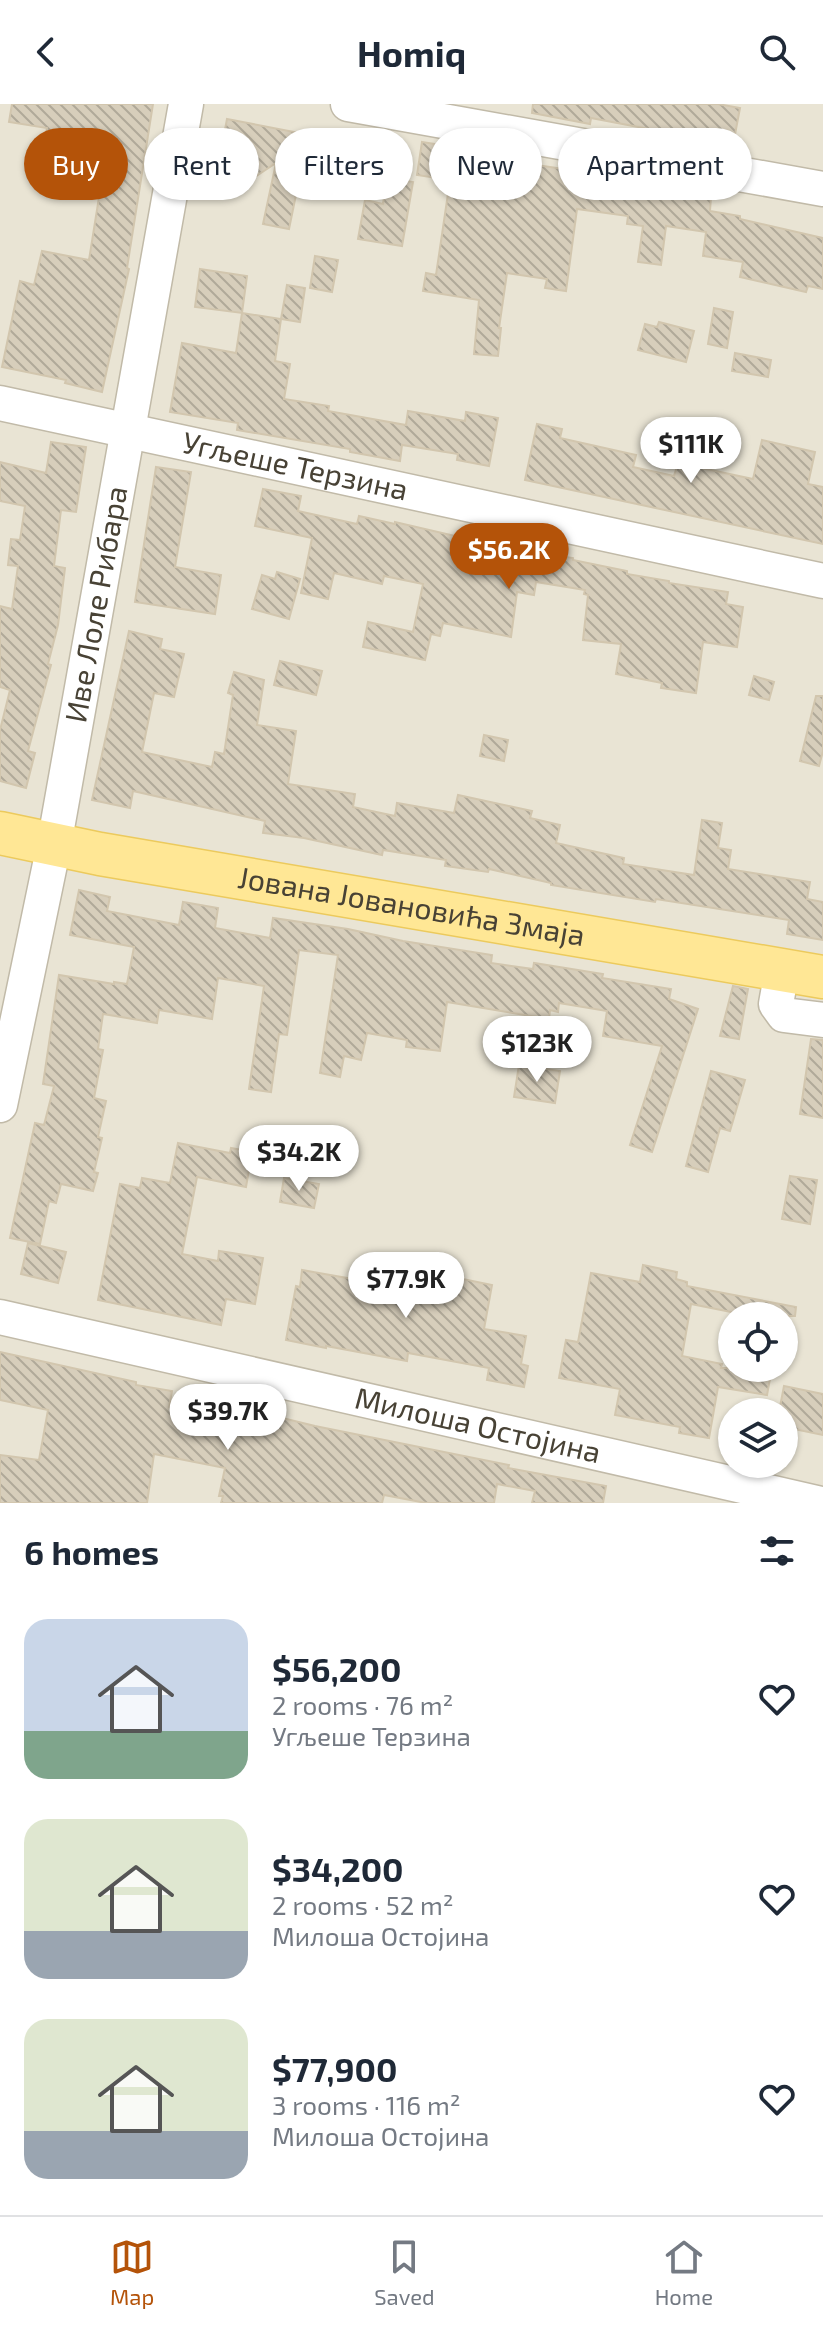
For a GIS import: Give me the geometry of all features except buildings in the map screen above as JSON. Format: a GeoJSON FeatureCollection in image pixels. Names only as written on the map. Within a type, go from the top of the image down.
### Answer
{"type":"FeatureCollection","features":[{"type":"Feature","properties":{"kind":"main road","name":"Јована Јовановића Змаја"},"geometry":{"type":"LineString","coordinates":[[0,833],[54,845],[823,977]]}},
{"type":"Feature","properties":{"kind":"street","name":"Иве Лоле Рибара"},"geometry":{"type":"LineString","coordinates":[[0,1105],[54,845],[186,104]]}},
{"type":"Feature","properties":{"kind":"street"},"geometry":{"type":"LineString","coordinates":[[363,105],[823,189]]}},
{"type":"Feature","properties":{"kind":"street","name":"Угљеше Терзина"},"geometry":{"type":"LineString","coordinates":[[0,403],[823,581]]}},
{"type":"Feature","properties":{"kind":"street"},"geometry":{"type":"LineString","coordinates":[[782,970],[776,1004],[784,1015],[823,1020]]}},
{"type":"Feature","properties":{"kind":"street","name":"Милоша Остојина"},"geometry":{"type":"LineString","coordinates":[[0,1317],[817,1503]]}},
{"type":"Feature","properties":{"kind":"shaded area"},"geometry":{"type":"Polygon","coordinates":[[[0,104],[823,104],[823,1503],[0,1503],[0,104]]]}}]}
